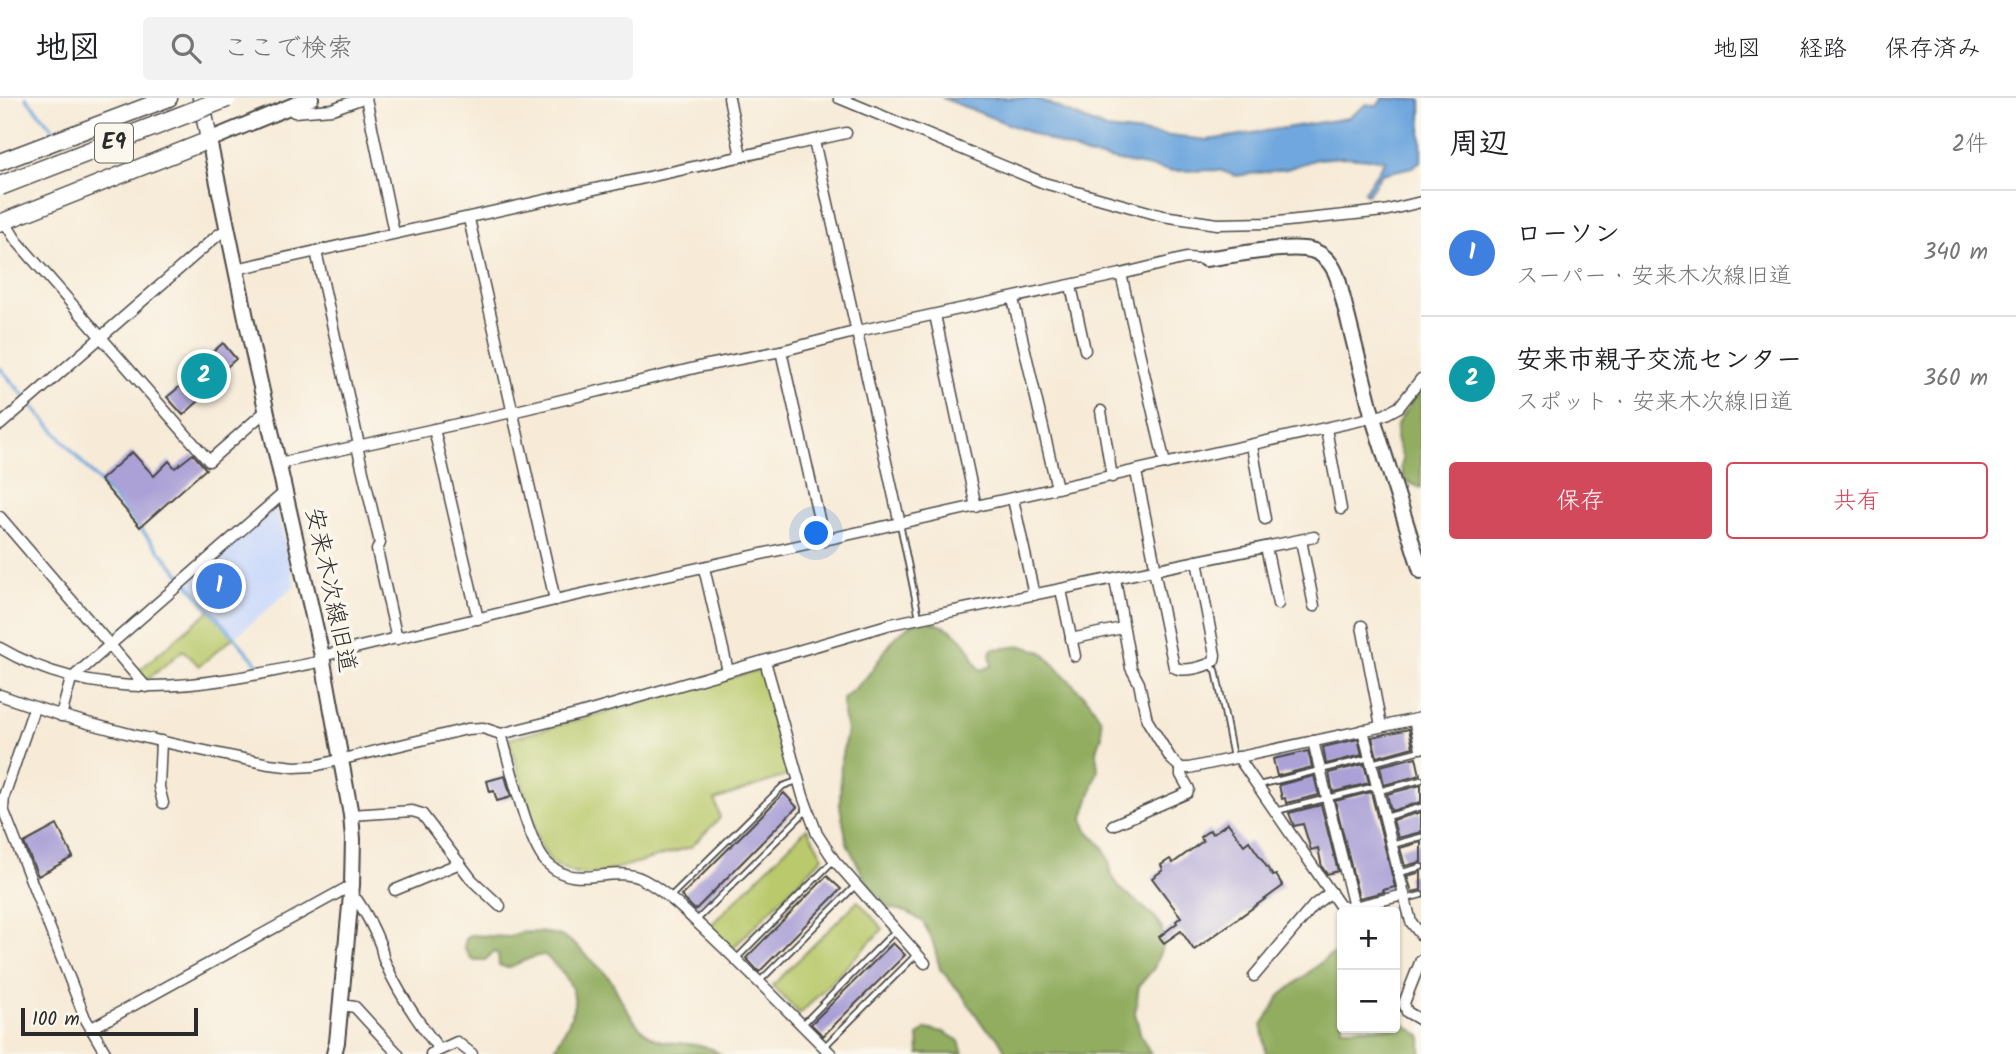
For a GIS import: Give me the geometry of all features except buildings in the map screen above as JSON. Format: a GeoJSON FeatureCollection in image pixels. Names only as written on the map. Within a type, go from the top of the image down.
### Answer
{"type":"FeatureCollection","features":[{"type":"Feature","properties":{"kind":"highway","name":"E9"},"geometry":{"type":"LineString","coordinates":[[0,179],[209,98]]}},
{"type":"Feature","properties":{"kind":"highway","name":"E9"},"geometry":{"type":"LineString","coordinates":[[0,186],[227,98]]}},
{"type":"Feature","properties":{"kind":"main road"},"geometry":{"type":"LineString","coordinates":[[0,162],[169,98]]}},
{"type":"Feature","properties":{"kind":"main road"},"geometry":{"type":"LineString","coordinates":[[1,220],[209,140],[201,98]]}},
{"type":"Feature","properties":{"kind":"street"},"geometry":{"type":"LineString","coordinates":[[209,140],[311,98]]}},
{"type":"Feature","properties":{"kind":"street"},"geometry":{"type":"LineString","coordinates":[[289,107],[294,112],[332,109],[365,98],[394,233]]}},
{"type":"Feature","properties":{"kind":"street"},"geometry":{"type":"LineString","coordinates":[[729,98],[741,156]]}},
{"type":"Feature","properties":{"kind":"street"},"geometry":{"type":"LineString","coordinates":[[839,98],[1044,183],[1163,216],[1217,224],[1268,223],[1384,211],[1421,202]]}},
{"type":"Feature","properties":{"kind":"street"},"geometry":{"type":"LineString","coordinates":[[236,269],[846,134]]}},
{"type":"Feature","properties":{"kind":"street","name":"安来木次線旧道"},"geometry":{"type":"LineString","coordinates":[[209,140],[323,658],[351,816],[351,892],[334,1054]]}},
{"type":"Feature","properties":{"kind":"street"},"geometry":{"type":"LineString","coordinates":[[814,141],[900,524]]}},
{"type":"Feature","properties":{"kind":"street"},"geometry":{"type":"LineString","coordinates":[[468,219],[555,600]]}},
{"type":"Feature","properties":{"kind":"street"},"geometry":{"type":"LineString","coordinates":[[1,220],[209,461],[267,410]]}},
{"type":"Feature","properties":{"kind":"street"},"geometry":{"type":"LineString","coordinates":[[0,425],[229,228]]}},
{"type":"Feature","properties":{"kind":"street"},"geometry":{"type":"LineString","coordinates":[[280,463],[512,412],[703,366],[781,351],[858,331],[1071,286],[1185,258],[1205,259],[1300,248],[1316,252],[1329,261],[1338,279],[1373,418],[1421,571]]}},
{"type":"Feature","properties":{"kind":"street"},"geometry":{"type":"LineString","coordinates":[[316,251],[380,543],[377,550],[397,639]]}},
{"type":"Feature","properties":{"kind":"street"},"geometry":{"type":"LineString","coordinates":[[1121,274],[1165,464]]}},
{"type":"Feature","properties":{"kind":"street"},"geometry":{"type":"LineString","coordinates":[[1071,286],[1085,350]]}},
{"type":"Feature","properties":{"kind":"street"},"geometry":{"type":"LineString","coordinates":[[1013,299],[1057,488]]}},
{"type":"Feature","properties":{"kind":"street"},"geometry":{"type":"LineString","coordinates":[[935,315],[976,507]]}},
{"type":"Feature","properties":{"kind":"street"},"geometry":{"type":"LineString","coordinates":[[781,351],[824,541]]}},
{"type":"Feature","properties":{"kind":"street"},"geometry":{"type":"LineString","coordinates":[[0,648],[71,679],[99,684],[146,687],[222,682],[555,600],[1373,418],[1391,413],[1421,379]]}},
{"type":"Feature","properties":{"kind":"street"},"geometry":{"type":"LineString","coordinates":[[1101,411],[1112,477]]}},
{"type":"Feature","properties":{"kind":"street"},"geometry":{"type":"LineString","coordinates":[[434,429],[478,619]]}},
{"type":"Feature","properties":{"kind":"street"},"geometry":{"type":"LineString","coordinates":[[1326,429],[1341,509]]}},
{"type":"Feature","properties":{"kind":"street"},"geometry":{"type":"LineString","coordinates":[[1252,446],[1265,519]]}},
{"type":"Feature","properties":{"kind":"street"},"geometry":{"type":"LineString","coordinates":[[1136,472],[1174,667],[1182,670],[1209,665],[1214,661],[1215,655],[1197,561]]}},
{"type":"Feature","properties":{"kind":"street"},"geometry":{"type":"LineString","coordinates":[[61,716],[71,679],[286,491]]}},
{"type":"Feature","properties":{"kind":"street"},"geometry":{"type":"LineString","coordinates":[[1013,499],[1034,595]]}},
{"type":"Feature","properties":{"kind":"street"},"geometry":{"type":"LineString","coordinates":[[0,517],[146,687]]}},
{"type":"Feature","properties":{"kind":"street"},"geometry":{"type":"LineString","coordinates":[[0,695],[113,731],[295,767],[314,766],[467,729],[483,729],[501,734],[891,624],[1314,537]]}},
{"type":"Feature","properties":{"kind":"street"},"geometry":{"type":"LineString","coordinates":[[1301,540],[1314,606]]}},
{"type":"Feature","properties":{"kind":"street"},"geometry":{"type":"LineString","coordinates":[[1266,547],[1278,604]]}},
{"type":"Feature","properties":{"kind":"street"},"geometry":{"type":"LineString","coordinates":[[704,568],[728,671]]}},
{"type":"Feature","properties":{"kind":"street"},"geometry":{"type":"LineString","coordinates":[[1113,825],[1187,793],[1189,789],[1181,775],[1181,768],[1171,759],[1147,720],[1139,683],[1131,668],[1115,579]]}},
{"type":"Feature","properties":{"kind":"street"},"geometry":{"type":"LineString","coordinates":[[1061,590],[1074,656]]}},
{"type":"Feature","properties":{"kind":"street"},"geometry":{"type":"LineString","coordinates":[[1363,626],[1381,726]]}},
{"type":"Feature","properties":{"kind":"street"},"geometry":{"type":"LineString","coordinates":[[1071,639],[1122,628]]}},
{"type":"Feature","properties":{"kind":"street"},"geometry":{"type":"LineString","coordinates":[[765,661],[807,810],[817,834],[834,860],[925,963]]}},
{"type":"Feature","properties":{"kind":"street"},"geometry":{"type":"LineString","coordinates":[[34,708],[4,796],[3,809],[85,1018],[106,1054]]}},
{"type":"Feature","properties":{"kind":"street"},"geometry":{"type":"LineString","coordinates":[[1181,768],[1417,719],[1421,749]]}},
{"type":"Feature","properties":{"kind":"street"},"geometry":{"type":"LineString","coordinates":[[1363,730],[1411,922],[1420,931]]}},
{"type":"Feature","properties":{"kind":"street"},"geometry":{"type":"LineString","coordinates":[[501,734],[534,845],[547,863],[559,872],[582,878],[624,873],[642,879],[670,898],[736,958],[827,1051]]}},
{"type":"Feature","properties":{"kind":"street"},"geometry":{"type":"LineString","coordinates":[[161,741],[159,788],[163,803]]}},
{"type":"Feature","properties":{"kind":"street"},"geometry":{"type":"LineString","coordinates":[[1313,741],[1354,907],[1404,897]]}},
{"type":"Feature","properties":{"kind":"street"},"geometry":{"type":"LineString","coordinates":[[1236,758],[1258,785],[1343,907]]}},
{"type":"Feature","properties":{"kind":"street"},"geometry":{"type":"LineString","coordinates":[[351,816],[412,811],[422,814],[472,880],[500,906]]}},
{"type":"Feature","properties":{"kind":"street"},"geometry":{"type":"LineString","coordinates":[[395,890],[460,863]]}},
{"type":"Feature","properties":{"kind":"street"},"geometry":{"type":"LineString","coordinates":[[92,1028],[351,892],[363,909],[393,977],[435,1051],[457,1042],[472,1054]]}},
{"type":"Feature","properties":{"kind":"street"},"geometry":{"type":"LineString","coordinates":[[1254,976],[1314,905],[1331,892]]}},
{"type":"Feature","properties":{"kind":"street"},"geometry":{"type":"LineString","coordinates":[[1421,960],[1404,1003],[1407,1012],[1421,1020]]}},
{"type":"Feature","properties":{"kind":"street"},"geometry":{"type":"LineString","coordinates":[[341,1005],[355,1007],[398,1054]]}},
{"type":"Feature","properties":{"kind":"lane"},"geometry":{"type":"LineString","coordinates":[[900,524],[919,618]]}},
{"type":"Feature","properties":{"kind":"lane"},"geometry":{"type":"LineString","coordinates":[[1209,665],[1216,670],[1236,758]]}},
{"type":"Feature","properties":{"kind":"lane"},"geometry":{"type":"LineString","coordinates":[[1258,785],[1421,749]]}},
{"type":"Feature","properties":{"kind":"lane"},"geometry":{"type":"LineString","coordinates":[[1275,811],[1421,780]]}},
{"type":"Feature","properties":{"kind":"lane"},"geometry":{"type":"LineString","coordinates":[[670,898],[783,786],[799,781]]}},
{"type":"Feature","properties":{"kind":"lane"},"geometry":{"type":"LineString","coordinates":[[1385,817],[1421,807]]}},
{"type":"Feature","properties":{"kind":"lane"},"geometry":{"type":"LineString","coordinates":[[696,922],[807,810]]}},
{"type":"Feature","properties":{"kind":"lane"},"geometry":{"type":"LineString","coordinates":[[1392,845],[1421,837]]}},
{"type":"Feature","properties":{"kind":"lane"},"geometry":{"type":"LineString","coordinates":[[736,958],[834,860]]}},
{"type":"Feature","properties":{"kind":"lane"},"geometry":{"type":"LineString","coordinates":[[1398,873],[1421,867]]}},
{"type":"Feature","properties":{"kind":"lane"},"geometry":{"type":"LineString","coordinates":[[759,982],[855,885]]}},
{"type":"Feature","properties":{"kind":"lane"},"geometry":{"type":"LineString","coordinates":[[1404,897],[1421,895]]}},
{"type":"Feature","properties":{"kind":"lane"},"geometry":{"type":"LineString","coordinates":[[802,1025],[895,930]]}},
{"type":"Feature","properties":{"kind":"lane"},"geometry":{"type":"LineString","coordinates":[[827,1051],[917,954]]}},
{"type":"Feature","properties":{"kind":"shaded area"},"geometry":{"type":"Polygon","coordinates":[[[276,504],[295,586],[236,636],[187,581],[276,504]]]}},
{"type":"Feature","properties":{"kind":"green space"},"geometry":{"type":"Polygon","coordinates":[[[1421,387],[1421,488],[1405,481],[1401,467],[1403,459],[1396,439],[1397,424],[1421,387]]]}},
{"type":"Feature","properties":{"kind":"green space"},"geometry":{"type":"Polygon","coordinates":[[[210,610],[234,637],[199,666],[183,650],[146,681],[137,672],[210,610]]]}},
{"type":"Feature","properties":{"kind":"green space"},"geometry":{"type":"Polygon","coordinates":[[[923,620],[944,626],[955,633],[970,650],[981,670],[992,666],[992,649],[1023,646],[1042,652],[1090,702],[1101,719],[1102,736],[1096,750],[1098,770],[1083,818],[1086,829],[1103,847],[1112,876],[1120,888],[1156,918],[1162,929],[1163,945],[1154,968],[1139,986],[1135,1013],[1141,1036],[1151,1054],[1007,1054],[998,1038],[983,1025],[940,969],[933,942],[923,922],[907,912],[890,908],[868,885],[847,843],[840,806],[841,760],[847,730],[843,699],[865,678],[898,635],[923,620]]]}},
{"type":"Feature","properties":{"kind":"green space"},"geometry":{"type":"Polygon","coordinates":[[[762,669],[791,774],[715,800],[720,818],[691,847],[598,874],[576,874],[551,863],[538,840],[509,739],[762,669]]]}},
{"type":"Feature","properties":{"kind":"green space"},"geometry":{"type":"Polygon","coordinates":[[[807,828],[823,857],[732,949],[709,927],[807,828]]]}},
{"type":"Feature","properties":{"kind":"green space"},"geometry":{"type":"Polygon","coordinates":[[[858,901],[883,929],[800,1014],[772,986],[858,901]]]}},
{"type":"Feature","properties":{"kind":"green space"},"geometry":{"type":"Polygon","coordinates":[[[522,932],[555,935],[575,945],[609,978],[626,1009],[653,1038],[702,1046],[720,1054],[554,1054],[569,1021],[574,1000],[567,979],[558,968],[545,955],[535,956],[507,968],[499,965],[498,954],[494,952],[485,960],[472,960],[464,947],[466,939],[471,935],[509,937],[522,932]]]}},
{"type":"Feature","properties":{"kind":"green space"},"geometry":{"type":"Polygon","coordinates":[[[1337,954],[1337,1033],[1400,1033],[1400,1021],[1421,1036],[1421,1054],[1266,1054],[1262,1025],[1280,996],[1330,955],[1337,954]]]}},
{"type":"Feature","properties":{"kind":"green space"},"geometry":{"type":"Polygon","coordinates":[[[926,1029],[944,1032],[959,1041],[963,1054],[919,1054],[918,1036],[926,1029]]]}},
{"type":"Feature","properties":{"kind":"water"},"geometry":{"type":"Polygon","coordinates":[[[942,98],[1036,98],[1106,129],[1208,140],[1348,118],[1367,104],[1377,106],[1383,98],[1421,100],[1421,161],[1412,167],[1382,174],[1367,195],[1364,192],[1385,160],[1344,157],[1317,159],[1287,169],[1236,176],[1219,170],[1171,171],[1087,155],[942,98]]]}},
{"type":"Feature","properties":{"kind":"waterway"},"geometry":{"type":"LineString","coordinates":[[26,98],[55,131]]}},
{"type":"Feature","properties":{"kind":"waterway"},"geometry":{"type":"LineString","coordinates":[[0,368],[26,398]]}},
{"type":"Feature","properties":{"kind":"waterway"},"geometry":{"type":"LineString","coordinates":[[30,403],[180,574]]}},
{"type":"Feature","properties":{"kind":"waterway"},"geometry":{"type":"LineString","coordinates":[[188,584],[261,668]]}},
{"type":"Feature","properties":{"kind":"place","name":"安来市親子交流センター"},"geometry":{"type":"Point","coordinates":[204,376]}},
{"type":"Feature","properties":{"kind":"place","name":"ローソン"},"geometry":{"type":"Point","coordinates":[219,586]}}]}
